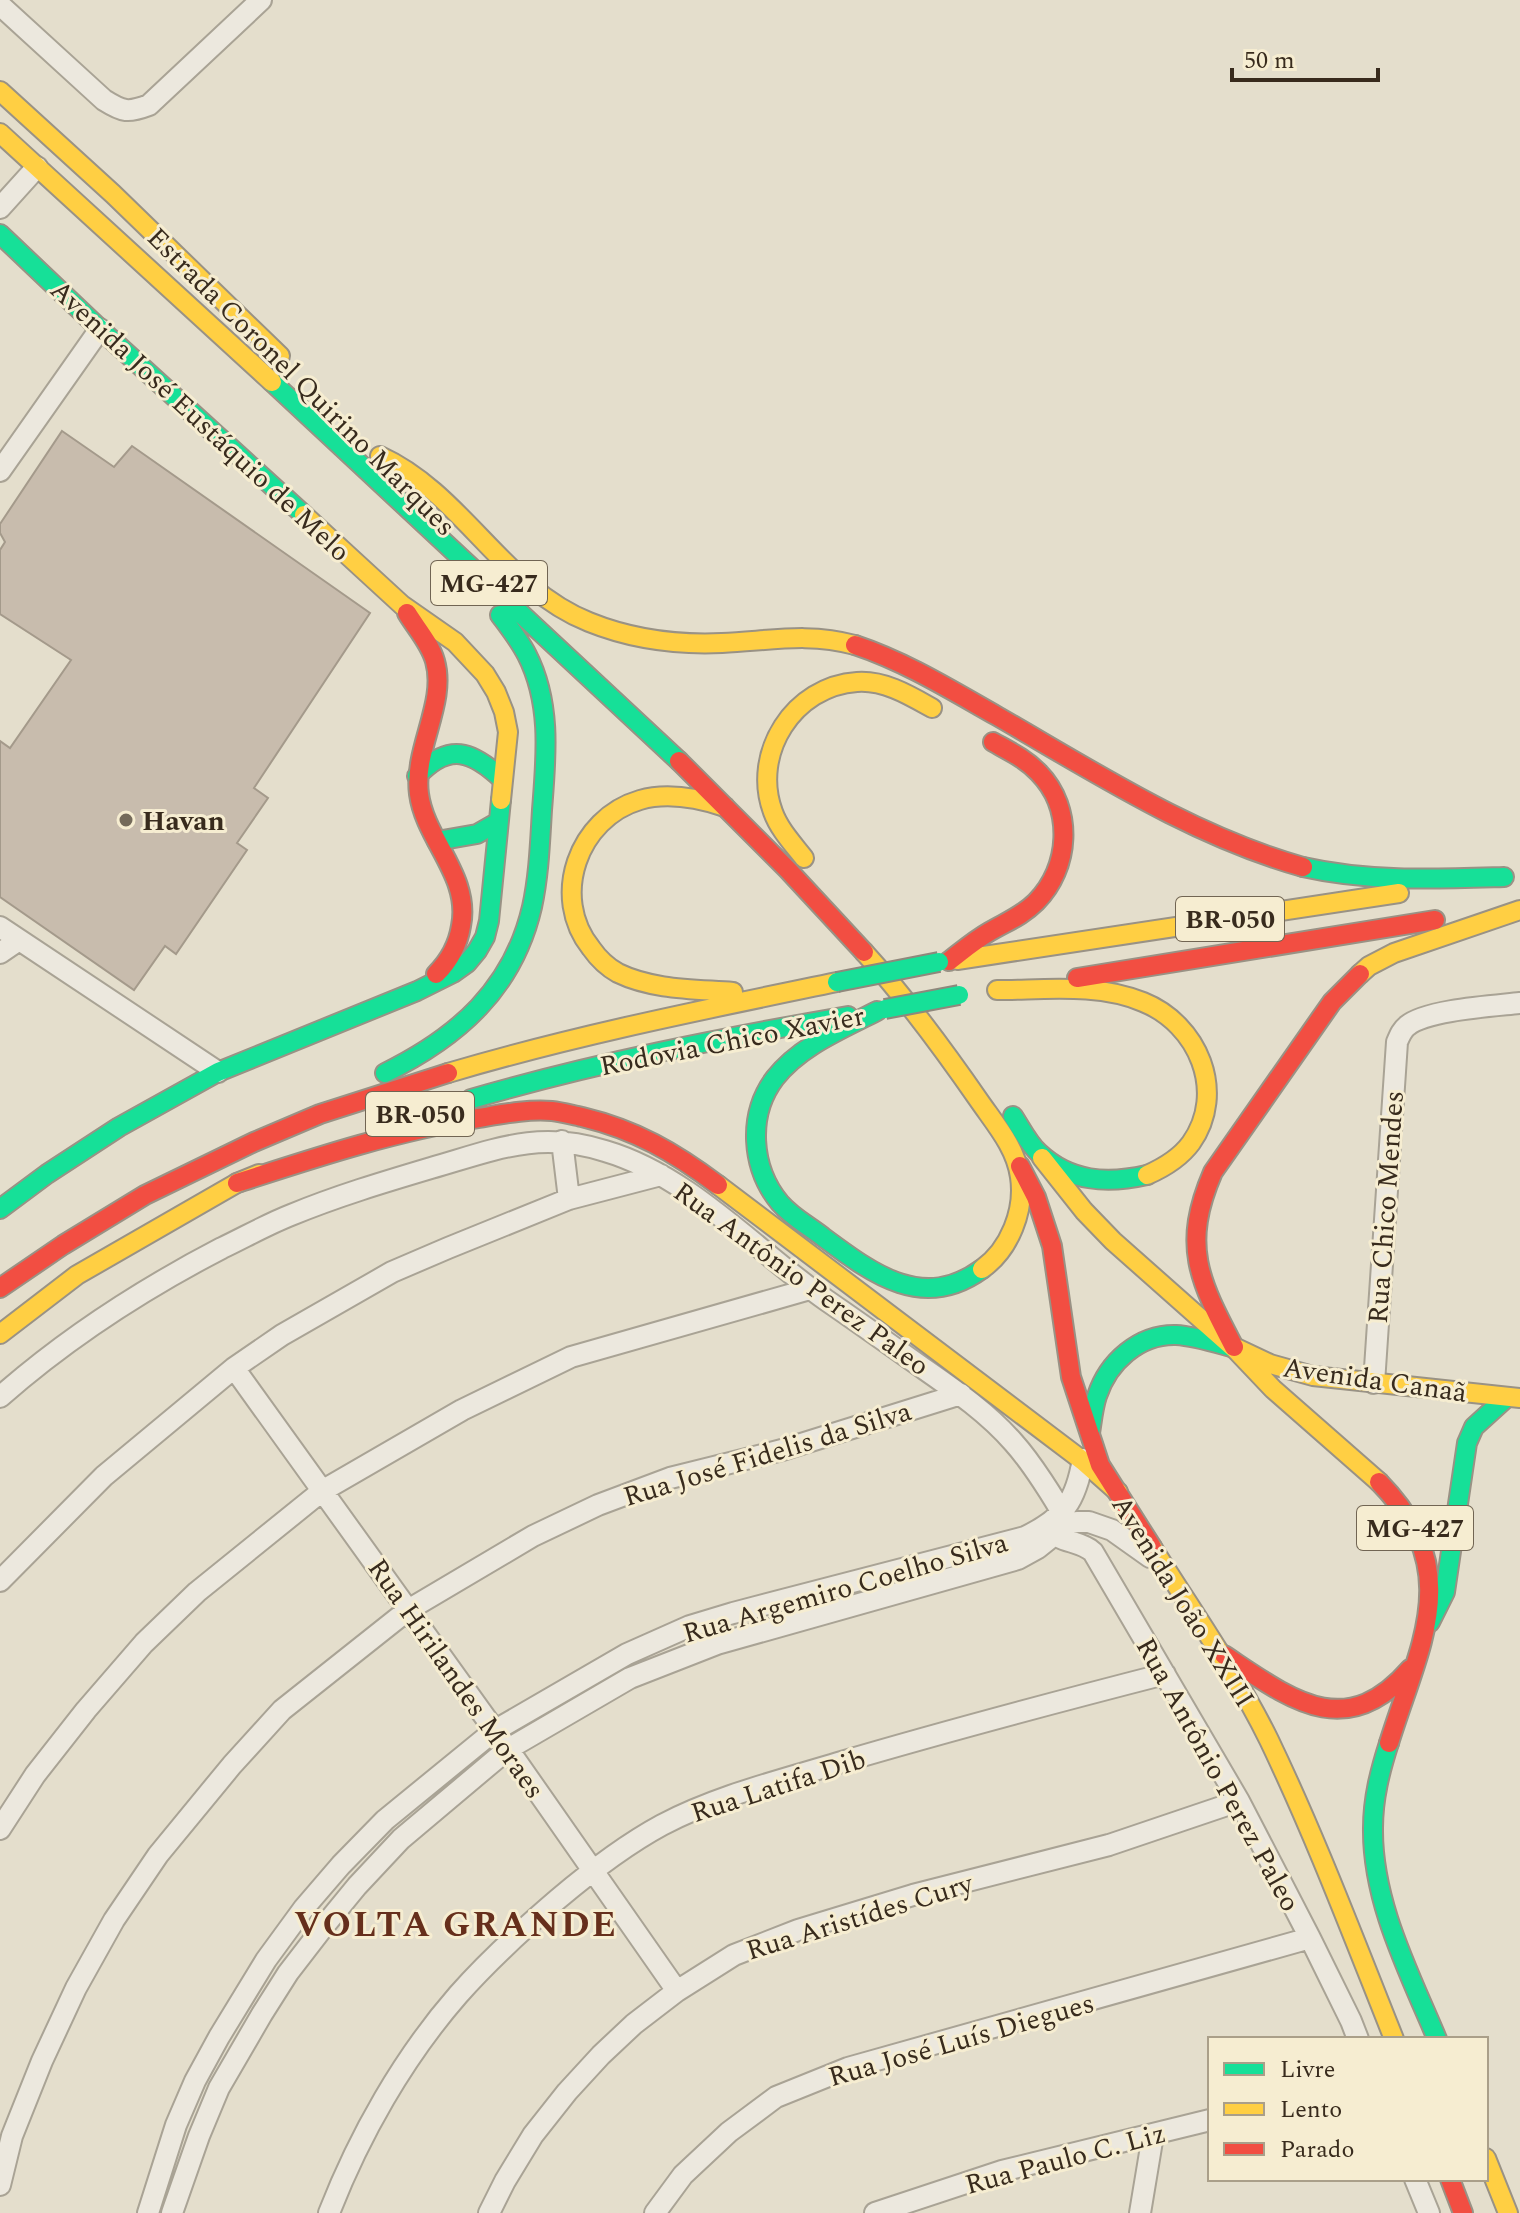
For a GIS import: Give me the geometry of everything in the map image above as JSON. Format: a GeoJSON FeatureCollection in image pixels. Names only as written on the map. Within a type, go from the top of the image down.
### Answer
{"type":"FeatureCollection","features":[{"type":"Feature","properties":{"kind":"main road","name":"Estrada Coronel Quirino Marques"},"geometry":{"type":"LineString","coordinates":[[0,91],[113,194],[291,366]]}},
{"type":"Feature","properties":{"kind":"main road","name":"Estrada Coronel Quirino Marques"},"geometry":{"type":"LineString","coordinates":[[0,133],[443,539],[728,808],[844,929],[953,1059],[1013,1152]]}},
{"type":"Feature","properties":{"kind":"main road","name":"Avenida José Eustáquio de Melo"},"geometry":{"type":"LineString","coordinates":[[0,234],[402,605]]}},
{"type":"Feature","properties":{"kind":"main road","name":"Estrada Coronel Quirino Marques"},"geometry":{"type":"LineString","coordinates":[[365,439],[453,531],[809,864],[773,812],[768,797],[769,759],[781,726],[792,711],[821,691],[856,681],[892,687],[950,718]]}},
{"type":"Feature","properties":{"kind":"main road"},"geometry":{"type":"LineString","coordinates":[[380,456],[407,470],[426,485],[541,596],[587,622],[643,638],[681,643],[814,637],[848,645],[887,656],[920,672],[1139,798],[1256,852],[1338,874],[1421,879],[1512,876]]}},
{"type":"Feature","properties":{"kind":"main road"},"geometry":{"type":"LineString","coordinates":[[254,1142],[341,1092],[415,1059],[462,1026],[501,979],[517,949],[528,918],[537,877],[547,745],[540,686],[519,640],[443,539]]}},
{"type":"Feature","properties":{"kind":"main road"},"geometry":{"type":"LineString","coordinates":[[402,605],[432,654],[437,674],[417,776],[421,802],[459,883],[463,899],[462,927],[451,956],[442,969],[417,991]]}},
{"type":"Feature","properties":{"kind":"main road"},"geometry":{"type":"LineString","coordinates":[[0,1209],[119,1127],[218,1072],[417,991],[453,973],[477,951],[489,921],[507,718],[497,692],[484,673],[430,621],[402,605]]}},
{"type":"Feature","properties":{"kind":"main road"},"geometry":{"type":"LineString","coordinates":[[944,962],[1022,914],[1048,891],[1058,872],[1065,835],[1057,801],[1037,770],[975,732]]}},
{"type":"Feature","properties":{"kind":"main road"},"geometry":{"type":"LineString","coordinates":[[417,776],[430,763],[461,754],[478,759],[502,779]]}},
{"type":"Feature","properties":{"kind":"main road"},"geometry":{"type":"LineString","coordinates":[[728,808],[708,801],[675,796],[639,800],[620,807],[588,836],[579,854],[572,873],[570,897],[574,918],[583,938],[597,956],[630,978],[644,983],[773,995]]}},
{"type":"Feature","properties":{"kind":"main road"},"geometry":{"type":"LineString","coordinates":[[437,841],[472,837],[498,822]]}},
{"type":"Feature","properties":{"kind":"main road","name":"Rodovia Chico Xavier"},"geometry":{"type":"LineString","coordinates":[[0,1288],[145,1195],[254,1142],[320,1114],[489,1060],[614,1029],[944,962],[1512,876]]}},
{"type":"Feature","properties":{"kind":"main road"},"geometry":{"type":"LineString","coordinates":[[1234,1347],[1206,1296],[1196,1252],[1198,1209],[1213,1172],[1332,1002],[1369,966],[1394,953],[1520,908]]}},
{"type":"Feature","properties":{"kind":"main road","name":"Rodovia Chico Xavier"},"geometry":{"type":"LineString","coordinates":[[0,1334],[77,1275],[237,1183],[359,1132],[525,1083],[729,1035],[1520,908]]}},
{"type":"Feature","properties":{"kind":"main road"},"geometry":{"type":"LineString","coordinates":[[882,946],[940,1016]]}},
{"type":"Feature","properties":{"kind":"main road"},"geometry":{"type":"LineString","coordinates":[[978,993],[1090,992],[1137,999],[1154,1006],[1184,1030],[1195,1044],[1204,1069],[1207,1097],[1198,1131],[1179,1155],[1154,1172],[1126,1182],[1099,1182],[1067,1173],[1038,1153]]}},
{"type":"Feature","properties":{"kind":"main road"},"geometry":{"type":"LineString","coordinates":[[881,1010],[806,1050],[790,1062],[777,1075],[761,1104],[757,1158],[763,1177],[783,1207],[880,1277],[916,1288],[951,1286],[983,1270],[1008,1240],[1020,1209],[1020,1178],[1013,1152]]}},
{"type":"Feature","properties":{"kind":"main road","name":"MG-427"},"geometry":{"type":"LineString","coordinates":[[1004,1103],[1038,1153],[1111,1239],[1234,1347],[1273,1389],[1384,1486],[1416,1530],[1427,1557],[1431,1592],[1426,1628],[1419,1657],[1382,1757],[1374,1799],[1373,1838],[1387,1917],[1436,2037]]}},
{"type":"Feature","properties":{"kind":"main road"},"geometry":{"type":"LineString","coordinates":[[237,1183],[362,1143],[505,1113],[555,1111],[635,1133],[685,1160],[1083,1461],[1118,1492]]}},
{"type":"Feature","properties":{"kind":"main road","name":"Avenida João XXIII"},"geometry":{"type":"LineString","coordinates":[[1013,1152],[1036,1197],[1052,1246],[1071,1377],[1100,1465],[1221,1654],[1268,1739],[1330,1877],[1393,2037]]}},
{"type":"Feature","properties":{"kind":"main road"},"geometry":{"type":"LineString","coordinates":[[1090,1436],[1098,1394],[1106,1378],[1136,1344],[1154,1336],[1174,1335],[1234,1347]]}},
{"type":"Feature","properties":{"kind":"main road","name":"Avenida Canaã"},"geometry":{"type":"LineString","coordinates":[[1234,1347],[1289,1371],[1514,1398]]}},
{"type":"Feature","properties":{"kind":"main road"},"geometry":{"type":"LineString","coordinates":[[1426,1628],[1445,1592],[1467,1443],[1474,1427],[1514,1398]]}},
{"type":"Feature","properties":{"kind":"main road","name":"MG-427"},"geometry":{"type":"LineString","coordinates":[[1221,1654],[1290,1697],[1329,1709],[1363,1705],[1382,1696],[1399,1683],[1419,1657]]}},
{"type":"Feature","properties":{"kind":"main road"},"geometry":{"type":"LineString","coordinates":[[1488,2163],[1508,2213]]}},
{"type":"Feature","properties":{"kind":"main road"},"geometry":{"type":"LineString","coordinates":[[1451,2181],[1463,2213]]}},
{"type":"Feature","properties":{"kind":"street"},"geometry":{"type":"LineString","coordinates":[[0,5],[104,100],[121,111],[134,111],[149,105],[261,0]]}},
{"type":"Feature","properties":{"kind":"street"},"geometry":{"type":"LineString","coordinates":[[0,208],[37,167]]}},
{"type":"Feature","properties":{"kind":"street"},"geometry":{"type":"LineString","coordinates":[[0,471],[100,329]]}},
{"type":"Feature","properties":{"kind":"street"},"geometry":{"type":"LineString","coordinates":[[0,927],[218,1072]]}},
{"type":"Feature","properties":{"kind":"street"},"geometry":{"type":"LineString","coordinates":[[0,953],[19,940]]}},
{"type":"Feature","properties":{"kind":"street","name":"Rua Chico Mendes"},"geometry":{"type":"LineString","coordinates":[[1374,1383],[1395,1054],[1401,1032],[1409,1024],[1427,1016],[1520,1003]]}},
{"type":"Feature","properties":{"kind":"street","name":"Rua Antônio Perez Paleo"},"geometry":{"type":"LineString","coordinates":[[0,1397],[100,1320],[168,1277],[289,1216],[379,1183],[506,1147],[541,1141],[562,1141],[635,1162],[686,1191],[810,1289],[961,1394],[1016,1444],[1058,1525],[1093,1552],[1239,1801],[1357,2037]]}},
{"type":"Feature","properties":{"kind":"street"},"geometry":{"type":"LineString","coordinates":[[562,1141],[569,1199]]}},
{"type":"Feature","properties":{"kind":"street"},"geometry":{"type":"LineString","coordinates":[[0,1581],[104,1476],[234,1368],[282,1335],[392,1272],[569,1199],[661,1175]]}},
{"type":"Feature","properties":{"kind":"street"},"geometry":{"type":"LineString","coordinates":[[0,1829],[35,1775],[144,1643],[197,1592],[322,1491],[462,1410],[571,1357],[810,1289]]}},
{"type":"Feature","properties":{"kind":"street","name":"Rua Hirilandes Moraes"},"geometry":{"type":"LineString","coordinates":[[234,1368],[508,1749],[677,1991]]}},
{"type":"Feature","properties":{"kind":"street","name":"Rua José Fidelis da Silva"},"geometry":{"type":"LineString","coordinates":[[0,2185],[12,2136],[42,2061],[76,1988],[114,1920],[158,1855],[282,1710],[408,1610],[533,1536],[598,1505],[670,1478],[782,1450],[961,1394]]}},
{"type":"Feature","properties":{"kind":"street"},"geometry":{"type":"LineString","coordinates":[[1058,1525],[1078,1487],[1090,1436]]}},
{"type":"Feature","properties":{"kind":"street","name":"Rua Argemiro Coelho Silva"},"geometry":{"type":"LineString","coordinates":[[148,2213],[167,2150],[195,2081],[266,1960],[304,1908],[385,1820],[494,1731],[627,1654],[690,1626],[1025,1537],[1058,1525],[1089,1522],[1112,1530],[1164,1567]]}},
{"type":"Feature","properties":{"kind":"street","name":"Rua Argemiro Coelho Silva"},"geometry":{"type":"LineString","coordinates":[[172,2213],[219,2088],[288,1973],[357,1886],[401,1839],[508,1749],[630,1678],[717,1644],[1018,1559],[1038,1548],[1058,1525]]}},
{"type":"Feature","properties":{"kind":"street","name":"Rua Latifa Dib"},"geometry":{"type":"LineString","coordinates":[[329,2213],[374,2118],[412,2055],[457,1996],[502,1950],[593,1870],[661,1826],[724,1797],[959,1727],[1165,1674]]}},
{"type":"Feature","properties":{"kind":"street","name":"Rua Aristídes Cury"},"geometry":{"type":"LineString","coordinates":[[489,2213],[533,2135],[601,2055],[634,2024],[677,1991],[734,1955],[798,1930],[913,1895],[1109,1845],[1239,1801]]}},
{"type":"Feature","properties":{"kind":"street","name":"Rua José Luís Diegues"},"geometry":{"type":"LineString","coordinates":[[655,2213],[683,2175],[729,2132],[776,2097],[848,2068],[1310,1938]]}},
{"type":"Feature","properties":{"kind":"street","name":"Rua Paulo C. Liz"},"geometry":{"type":"LineString","coordinates":[[875,2213],[1002,2171],[1208,2121]]}},
{"type":"Feature","properties":{"kind":"street"},"geometry":{"type":"LineString","coordinates":[[1140,2213],[1153,2135]]}},
{"type":"Feature","properties":{"kind":"street"},"geometry":{"type":"LineString","coordinates":[[1416,2181],[1429,2213]]}},
{"type":"Feature","properties":{"kind":"building"},"geometry":{"type":"Polygon","coordinates":[[[62,431],[114,467],[132,446],[370,613],[254,788],[268,798],[237,843],[247,850],[176,954],[165,946],[134,990],[0,897],[0,741],[10,748],[71,660],[0,614],[0,550],[5,542],[0,533],[0,524],[62,431]]]}},
{"type":"Feature","properties":{"kind":"traffic: fast"},"geometry":{"type":"LineString","coordinates":[[0,234],[304,515]]}},
{"type":"Feature","properties":{"kind":"traffic: fast"},"geometry":{"type":"LineString","coordinates":[[272,382],[679,761]]}},
{"type":"Feature","properties":{"kind":"traffic: fast"},"geometry":{"type":"LineString","coordinates":[[385,1073],[436,1043],[479,1007],[511,962],[532,907],[545,771],[544,712],[527,655],[500,615]]}},
{"type":"Feature","properties":{"kind":"traffic: fast"},"geometry":{"type":"LineString","coordinates":[[417,776],[440,758],[460,754],[481,762],[502,779]]}},
{"type":"Feature","properties":{"kind":"traffic: fast"},"geometry":{"type":"LineString","coordinates":[[0,1209],[119,1127],[218,1072],[417,991],[467,963],[485,937],[489,921],[501,800]]}},
{"type":"Feature","properties":{"kind":"traffic: fast"},"geometry":{"type":"LineString","coordinates":[[437,841],[477,834],[498,822]]}},
{"type":"Feature","properties":{"kind":"traffic: fast"},"geometry":{"type":"LineString","coordinates":[[1303,867],[1378,877],[1504,877]]}},
{"type":"Feature","properties":{"kind":"traffic: fast"},"geometry":{"type":"LineString","coordinates":[[837,982],[939,962]]}},
{"type":"Feature","properties":{"kind":"traffic: fast"},"geometry":{"type":"LineString","coordinates":[[885,1009],[959,995]]}},
{"type":"Feature","properties":{"kind":"traffic: fast"},"geometry":{"type":"LineString","coordinates":[[877,1011],[809,1047],[775,1078],[760,1108],[757,1125],[758,1158],[763,1174],[770,1189],[790,1213],[880,1275],[919,1288],[939,1287],[960,1281],[982,1269]]}},
{"type":"Feature","properties":{"kind":"traffic: fast"},"geometry":{"type":"LineString","coordinates":[[471,1099],[658,1052],[848,1016]]}},
{"type":"Feature","properties":{"kind":"traffic: fast"},"geometry":{"type":"LineString","coordinates":[[1013,1116],[1035,1149],[1063,1170],[1103,1180],[1147,1175]]}},
{"type":"Feature","properties":{"kind":"traffic: fast"},"geometry":{"type":"LineString","coordinates":[[1090,1433],[1094,1405],[1102,1384],[1117,1361],[1138,1345],[1150,1339],[1176,1335],[1231,1347]]}},
{"type":"Feature","properties":{"kind":"traffic: fast"},"geometry":{"type":"LineString","coordinates":[[1430,1622],[1445,1592],[1467,1443],[1474,1427],[1507,1397]]}},
{"type":"Feature","properties":{"kind":"traffic: fast"},"geometry":{"type":"LineString","coordinates":[[1389,1743],[1373,1817],[1374,1856],[1385,1910],[1436,2037]]}},
{"type":"Feature","properties":{"kind":"traffic: slow"},"geometry":{"type":"LineString","coordinates":[[0,91],[113,194],[280,356]]}},
{"type":"Feature","properties":{"kind":"traffic: slow"},"geometry":{"type":"LineString","coordinates":[[0,133],[272,382]]}},
{"type":"Feature","properties":{"kind":"traffic: slow"},"geometry":{"type":"LineString","coordinates":[[380,456],[436,493],[532,587],[559,607],[589,622],[621,633],[671,642],[722,643],[805,638],[855,645]]}},
{"type":"Feature","properties":{"kind":"traffic: slow"},"geometry":{"type":"LineString","coordinates":[[304,515],[402,605],[455,642],[485,674],[504,712],[508,732],[501,800]]}},
{"type":"Feature","properties":{"kind":"traffic: slow"},"geometry":{"type":"LineString","coordinates":[[804,858],[779,824],[768,790],[768,767],[773,746],[783,726],[797,709],[834,686],[857,682],[887,686],[932,708]]}},
{"type":"Feature","properties":{"kind":"traffic: slow"},"geometry":{"type":"LineString","coordinates":[[725,807],[694,799],[661,796],[618,809],[586,841],[572,884],[573,906],[579,928],[603,962],[618,973],[660,986],[733,992]]}},
{"type":"Feature","properties":{"kind":"traffic: slow"},"geometry":{"type":"LineString","coordinates":[[957,960],[1399,893]]}},
{"type":"Feature","properties":{"kind":"traffic: slow"},"geometry":{"type":"LineString","coordinates":[[1360,974],[1394,953],[1520,910]]}},
{"type":"Feature","properties":{"kind":"traffic: slow"},"geometry":{"type":"LineString","coordinates":[[864,952],[939,1044],[999,1128],[1018,1166],[1021,1190],[1018,1215],[1008,1240],[982,1269]]}},
{"type":"Feature","properties":{"kind":"traffic: slow"},"geometry":{"type":"LineString","coordinates":[[448,1073],[593,1035],[837,982]]}},
{"type":"Feature","properties":{"kind":"traffic: slow"},"geometry":{"type":"LineString","coordinates":[[997,990],[1108,992],[1143,1002],[1179,1026],[1192,1043],[1206,1082],[1202,1123],[1187,1148],[1171,1162],[1147,1175]]}},
{"type":"Feature","properties":{"kind":"traffic: slow"},"geometry":{"type":"LineString","coordinates":[[1042,1158],[1084,1211],[1113,1241],[1379,1482]]}},
{"type":"Feature","properties":{"kind":"traffic: slow"},"geometry":{"type":"LineString","coordinates":[[0,1334],[77,1275],[237,1183],[259,1174]]}},
{"type":"Feature","properties":{"kind":"traffic: slow"},"geometry":{"type":"LineString","coordinates":[[718,1185],[1083,1461],[1118,1492]]}},
{"type":"Feature","properties":{"kind":"traffic: slow"},"geometry":{"type":"LineString","coordinates":[[1236,1348],[1270,1364],[1313,1376],[1520,1398]]}},
{"type":"Feature","properties":{"kind":"traffic: slow"},"geometry":{"type":"LineString","coordinates":[[1152,1547],[1228,1666],[1269,1740],[1319,1851],[1393,2037]]}},
{"type":"Feature","properties":{"kind":"traffic: slow"},"geometry":{"type":"LineString","coordinates":[[1488,2163],[1508,2213]]}},
{"type":"Feature","properties":{"kind":"traffic: jam"},"geometry":{"type":"LineString","coordinates":[[407,613],[430,648],[438,677],[434,710],[418,777],[419,794],[423,811],[454,874],[462,908],[455,946],[436,974]]}},
{"type":"Feature","properties":{"kind":"traffic: jam"},"geometry":{"type":"LineString","coordinates":[[855,645],[928,677],[1184,821],[1262,854],[1303,867]]}},
{"type":"Feature","properties":{"kind":"traffic: jam"},"geometry":{"type":"LineString","coordinates":[[949,961],[1036,902],[1056,873],[1061,856],[1062,821],[1050,787],[1029,764],[993,742]]}},
{"type":"Feature","properties":{"kind":"traffic: jam"},"geometry":{"type":"LineString","coordinates":[[679,761],[788,870],[864,952]]}},
{"type":"Feature","properties":{"kind":"traffic: jam"},"geometry":{"type":"LineString","coordinates":[[1077,978],[1435,920]]}},
{"type":"Feature","properties":{"kind":"traffic: jam"},"geometry":{"type":"LineString","coordinates":[[1234,1347],[1211,1302],[1198,1262],[1196,1242],[1203,1198],[1213,1172],[1332,1002],[1360,974]]}},
{"type":"Feature","properties":{"kind":"traffic: jam"},"geometry":{"type":"LineString","coordinates":[[0,1288],[145,1195],[254,1142],[320,1114],[448,1073]]}},
{"type":"Feature","properties":{"kind":"traffic: jam"},"geometry":{"type":"LineString","coordinates":[[237,1183],[327,1154],[448,1123],[524,1111],[556,1111],[602,1122],[637,1136],[670,1152],[718,1185]]}},
{"type":"Feature","properties":{"kind":"traffic: jam"},"geometry":{"type":"LineString","coordinates":[[1020,1166],[1036,1197],[1052,1246],[1071,1377],[1100,1465],[1152,1547]]}},
{"type":"Feature","properties":{"kind":"traffic: jam"},"geometry":{"type":"LineString","coordinates":[[1379,1482],[1406,1515],[1422,1546],[1429,1577],[1428,1608],[1422,1640],[1389,1743]]}},
{"type":"Feature","properties":{"kind":"traffic: jam"},"geometry":{"type":"LineString","coordinates":[[1224,1655],[1294,1698],[1317,1706],[1340,1709],[1363,1704],[1386,1692],[1410,1669]]}},
{"type":"Feature","properties":{"kind":"traffic: jam"},"geometry":{"type":"LineString","coordinates":[[1451,2181],[1463,2213]]}},
{"type":"Feature","properties":{"kind":"place","name":"Havan"},"geometry":{"type":"Point","coordinates":[126,820]}},
{"type":"Feature","properties":{"kind":"district","name":"VOLTA GRANDE"},"geometry":{"type":"Point","coordinates":[456,1923]}}]}
